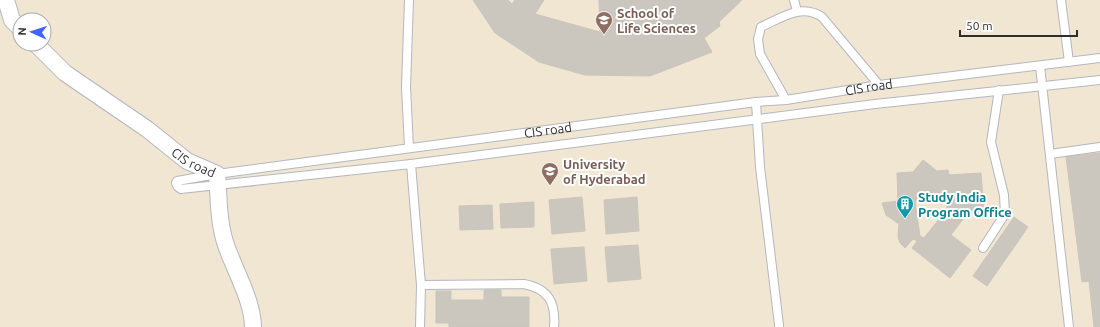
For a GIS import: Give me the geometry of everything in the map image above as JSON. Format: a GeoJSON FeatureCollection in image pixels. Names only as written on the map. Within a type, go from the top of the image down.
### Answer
{"type":"FeatureCollection","features":[{"type":"Feature","properties":{"kind":"street"},"geometry":{"type":"LineString","coordinates":[[6,0],[12,20]]}},
{"type":"Feature","properties":{"kind":"street","name":"CIS road"},"geometry":{"type":"LineString","coordinates":[[44,52],[65,73],[147,129],[188,161],[218,179]]}},
{"type":"Feature","properties":{"kind":"street"},"geometry":{"type":"LineString","coordinates":[[218,179],[221,222],[225,243],[246,299],[253,327]]}},
{"type":"Feature","properties":{"kind":"lane"},"geometry":{"type":"LineString","coordinates":[[409,148],[406,87],[410,0]]}},
{"type":"Feature","properties":{"kind":"lane"},"geometry":{"type":"LineString","coordinates":[[794,0],[797,12]]}},
{"type":"Feature","properties":{"kind":"lane"},"geometry":{"type":"LineString","coordinates":[[1061,0],[1069,62]]}},
{"type":"Feature","properties":{"kind":"lane"},"geometry":{"type":"LineString","coordinates":[[786,100],[760,54],[758,39],[761,27],[797,12],[814,11],[822,16],[879,85]]}},
{"type":"Feature","properties":{"kind":"lane","name":"CIS road"},"geometry":{"type":"LineString","coordinates":[[218,179],[409,148],[756,102],[786,100],[879,85],[1100,58]]}},
{"type":"Feature","properties":{"kind":"lane"},"geometry":{"type":"LineString","coordinates":[[1040,66],[1044,87],[1050,154],[1070,327]]}},
{"type":"Feature","properties":{"kind":"lane"},"geometry":{"type":"LineString","coordinates":[[218,179],[411,164],[757,119],[999,90],[1044,87],[1100,80]]}},
{"type":"Feature","properties":{"kind":"lane"},"geometry":{"type":"LineString","coordinates":[[983,248],[1005,214],[1004,196],[991,142],[999,90]]}},
{"type":"Feature","properties":{"kind":"lane"},"geometry":{"type":"LineString","coordinates":[[756,102],[760,167],[779,325]]}},
{"type":"Feature","properties":{"kind":"lane"},"geometry":{"type":"LineString","coordinates":[[1050,154],[1100,147]]}},
{"type":"Feature","properties":{"kind":"lane"},"geometry":{"type":"LineString","coordinates":[[411,164],[421,285],[420,327]]}},
{"type":"Feature","properties":{"kind":"lane"},"geometry":{"type":"LineString","coordinates":[[421,285],[524,284],[537,286],[546,294],[553,305],[555,316],[554,327]]}},
{"type":"Feature","properties":{"kind":"shaded area","name":"University of Hyderabad"},"geometry":{"type":"Polygon","coordinates":[[[0,0],[1100,0],[1100,327],[0,327],[0,0]]]}},
{"type":"Feature","properties":{"kind":"building","name":"School of Life Sciences"},"geometry":{"type":"Polygon","coordinates":[[[473,0],[508,0],[512,4],[515,0],[544,0],[535,14],[600,32],[599,0],[742,0],[719,22],[720,26],[704,38],[712,52],[650,76],[585,75],[539,62],[495,33],[473,0]]]}},
{"type":"Feature","properties":{"kind":"building"},"geometry":{"type":"Polygon","coordinates":[[[1100,153],[1100,327],[1094,327],[1089,281],[1082,282],[1066,157],[1100,153]]]}},
{"type":"Feature","properties":{"kind":"building","name":"Study India Program Office"},"geometry":{"type":"Polygon","coordinates":[[[923,160],[937,171],[948,170],[949,175],[981,173],[984,214],[966,215],[951,235],[971,250],[950,278],[912,248],[917,241],[913,239],[905,248],[900,243],[898,237],[899,224],[886,215],[882,203],[898,201],[897,173],[913,172],[923,160]],[[946,200],[915,202],[920,236],[924,238],[947,209],[946,200]]]}},
{"type":"Feature","properties":{"kind":"building"},"geometry":{"type":"Polygon","coordinates":[[[582,197],[585,231],[552,234],[549,200],[582,197]]]}},
{"type":"Feature","properties":{"kind":"building"},"geometry":{"type":"Polygon","coordinates":[[[637,197],[639,231],[606,234],[604,200],[637,197]]]}},
{"type":"Feature","properties":{"kind":"building"},"geometry":{"type":"Polygon","coordinates":[[[534,202],[534,227],[501,228],[500,204],[534,202]]]}},
{"type":"Feature","properties":{"kind":"building"},"geometry":{"type":"Polygon","coordinates":[[[492,205],[493,229],[460,230],[459,206],[492,205]]]}},
{"type":"Feature","properties":{"kind":"building"},"geometry":{"type":"Polygon","coordinates":[[[1014,217],[1028,227],[987,286],[973,276],[1014,217]]]}},
{"type":"Feature","properties":{"kind":"building"},"geometry":{"type":"Polygon","coordinates":[[[638,245],[641,279],[608,282],[605,247],[638,245]]]}},
{"type":"Feature","properties":{"kind":"building"},"geometry":{"type":"Polygon","coordinates":[[[584,247],[587,281],[554,284],[551,249],[584,247]]]}},
{"type":"Feature","properties":{"kind":"building"},"geometry":{"type":"Polygon","coordinates":[[[484,290],[501,290],[501,297],[529,297],[529,327],[449,327],[449,323],[436,323],[436,291],[451,291],[451,300],[484,300],[484,290]]]}},
{"type":"Feature","properties":{"kind":"place","name":"School of Life Sciences"},"geometry":{"type":"Point","coordinates":[604,35]}},
{"type":"Feature","properties":{"kind":"place","name":"University of Hyderabad"},"geometry":{"type":"Point","coordinates":[550,186]}},
{"type":"Feature","properties":{"kind":"place","name":"Study India Program Office"},"geometry":{"type":"Point","coordinates":[905,219]}}]}
